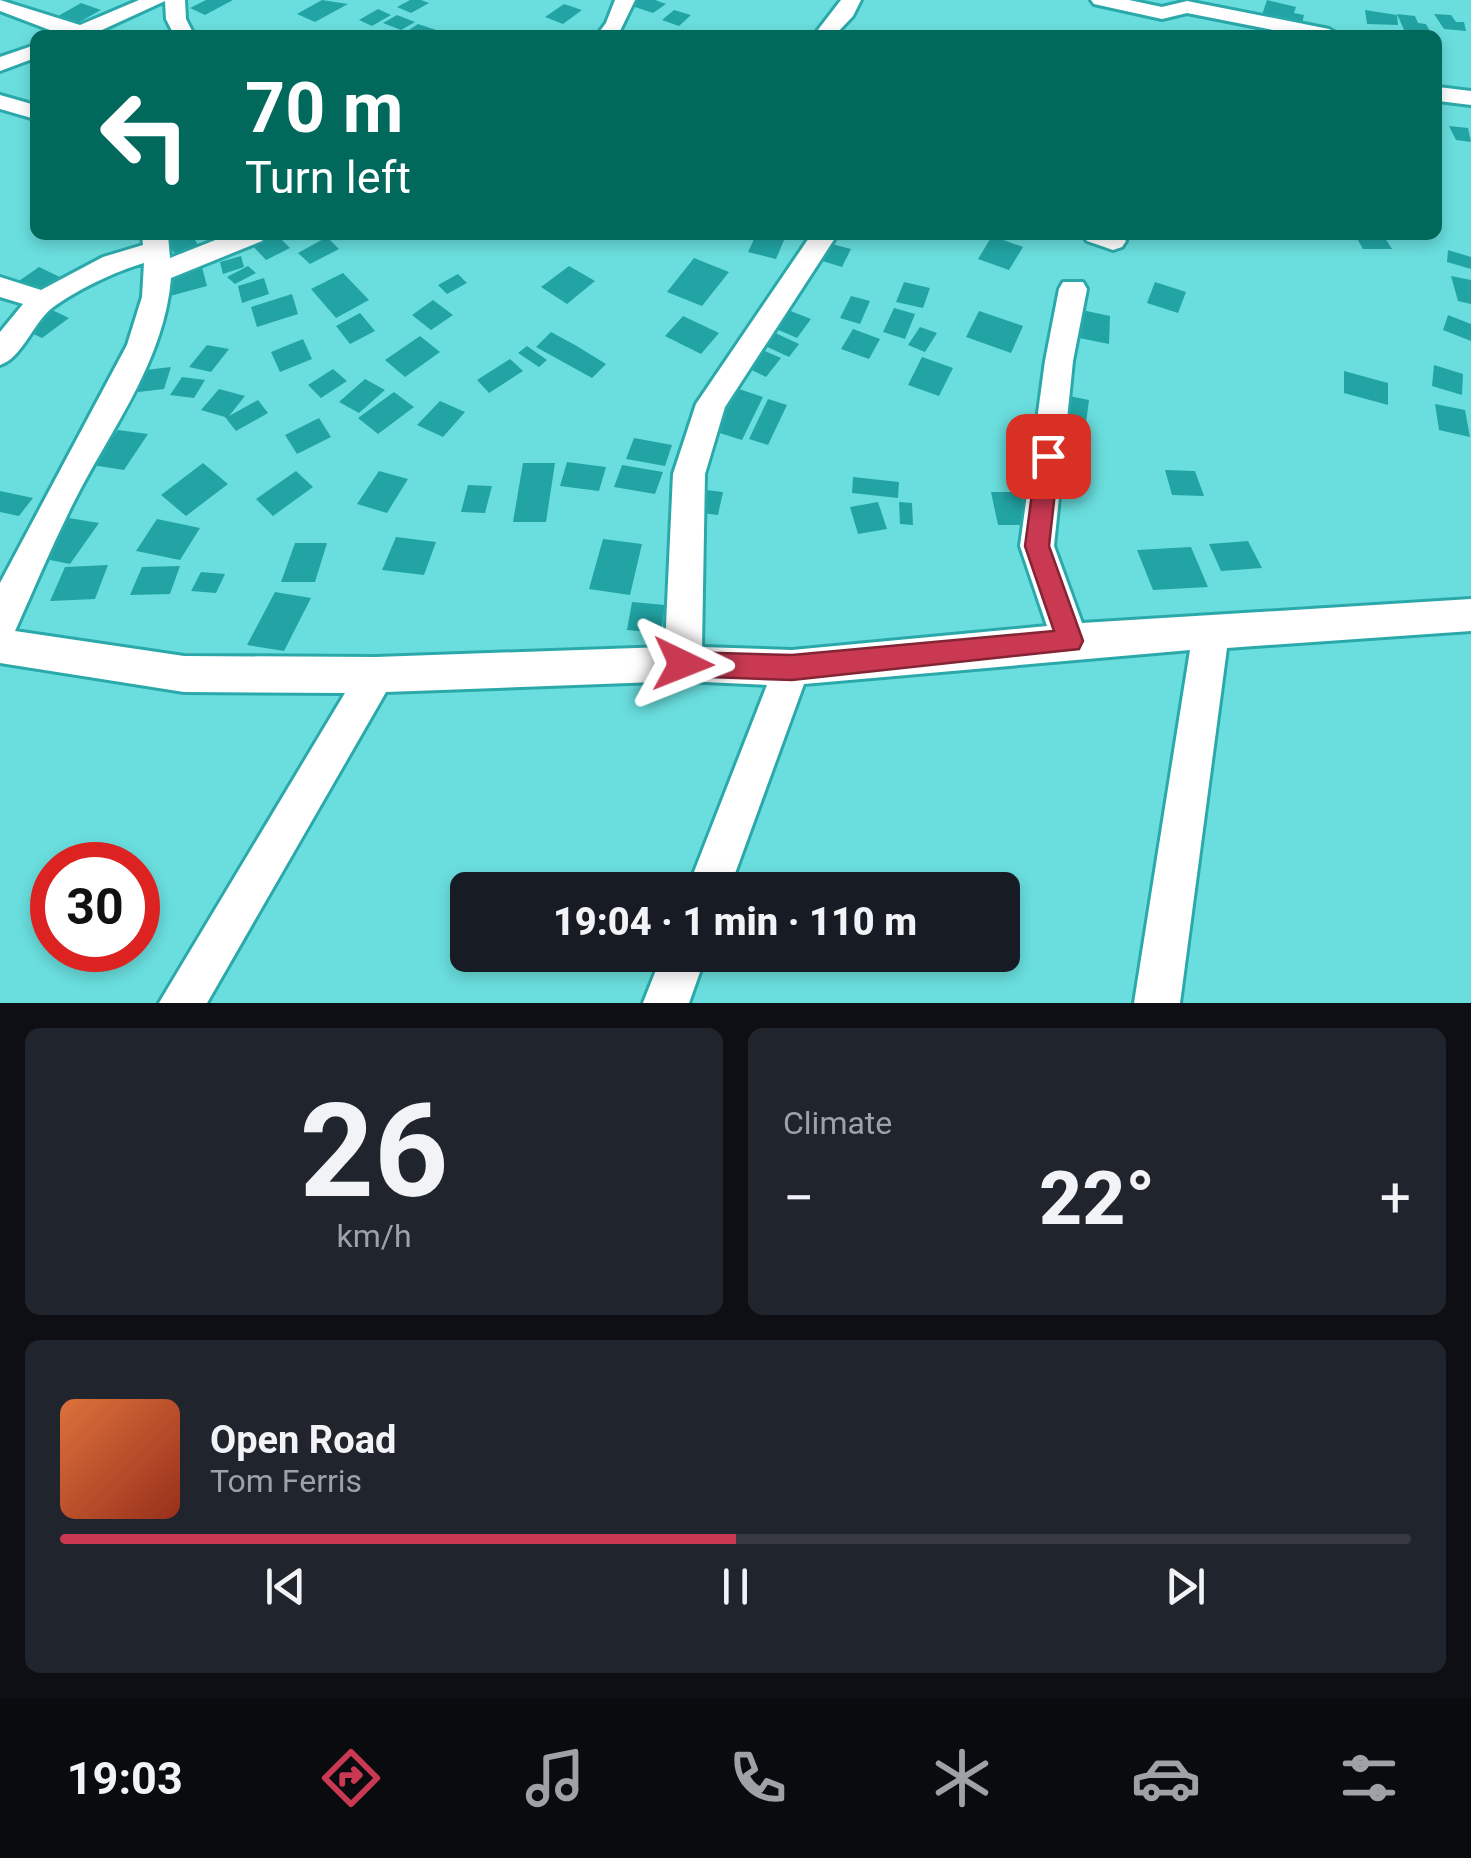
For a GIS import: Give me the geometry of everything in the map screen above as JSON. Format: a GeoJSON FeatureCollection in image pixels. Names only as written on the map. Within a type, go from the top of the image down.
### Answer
{"type":"FeatureCollection","features":[{"type":"Feature","properties":{"kind":"street"},"geometry":{"type":"LineString","coordinates":[[174,0],[182,30]]}},
{"type":"Feature","properties":{"kind":"street"},"geometry":{"type":"LineString","coordinates":[[612,30],[625,0]]}},
{"type":"Feature","properties":{"kind":"street"},"geometry":{"type":"LineString","coordinates":[[829,30],[846,12],[851,0]]}},
{"type":"Feature","properties":{"kind":"street"},"geometry":{"type":"LineString","coordinates":[[1101,0],[1162,13],[1190,3],[1306,30]]}},
{"type":"Feature","properties":{"kind":"street"},"geometry":{"type":"LineString","coordinates":[[83,30],[141,2]]}},
{"type":"Feature","properties":{"kind":"street"},"geometry":{"type":"LineString","coordinates":[[0,4],[69,30]]}},
{"type":"Feature","properties":{"kind":"street"},"geometry":{"type":"LineString","coordinates":[[0,66],[30,53]]}},
{"type":"Feature","properties":{"kind":"street"},"geometry":{"type":"LineString","coordinates":[[1442,94],[1471,98]]}},
{"type":"Feature","properties":{"kind":"street"},"geometry":{"type":"LineString","coordinates":[[0,102],[30,111]]}},
{"type":"Feature","properties":{"kind":"street"},"geometry":{"type":"LineString","coordinates":[[0,354],[22,322],[43,302],[112,263],[226,240]]}},
{"type":"Feature","properties":{"kind":"street"},"geometry":{"type":"LineString","coordinates":[[683,664],[689,474],[711,404],[821,240]]}},
{"type":"Feature","properties":{"kind":"street"},"geometry":{"type":"LineString","coordinates":[[0,624],[12,592],[116,402],[148,324],[156,253]]}},
{"type":"Feature","properties":{"kind":"street"},"geometry":{"type":"LineString","coordinates":[[0,287],[43,302]]}},
{"type":"Feature","properties":{"kind":"street"},"geometry":{"type":"LineString","coordinates":[[1070,641],[1037,546],[1059,361],[1073,289]]}},
{"type":"Feature","properties":{"kind":"street"},"geometry":{"type":"LineString","coordinates":[[0,646],[184,674],[376,675],[683,664],[792,668],[1070,641],[1471,616]]}},
{"type":"Feature","properties":{"kind":"street"},"geometry":{"type":"LineString","coordinates":[[1157,1003],[1211,633]]}},
{"type":"Feature","properties":{"kind":"street"},"geometry":{"type":"LineString","coordinates":[[715,872],[792,668]]}},
{"type":"Feature","properties":{"kind":"street"},"geometry":{"type":"LineString","coordinates":[[182,1003],[376,675]]}},
{"type":"Feature","properties":{"kind":"street"},"geometry":{"type":"LineString","coordinates":[[666,1003],[678,972]]}},
{"type":"Feature","properties":{"kind":"building"},"geometry":{"type":"Polygon","coordinates":[[[206,0],[233,0],[205,15],[190,8],[206,0]]]}},
{"type":"Feature","properties":{"kind":"building"},"geometry":{"type":"Polygon","coordinates":[[[322,0],[348,4],[315,22],[297,14],[322,0]]]}},
{"type":"Feature","properties":{"kind":"building"},"geometry":{"type":"Polygon","coordinates":[[[410,0],[429,3],[411,13],[397,7],[410,0]]]}},
{"type":"Feature","properties":{"kind":"building"},"geometry":{"type":"Polygon","coordinates":[[[637,0],[666,4],[653,13],[629,5],[637,0]]]}},
{"type":"Feature","properties":{"kind":"building"},"geometry":{"type":"Polygon","coordinates":[[[1267,0],[1296,7],[1294,13],[1304,15],[1302,24],[1262,15],[1267,0]]]}},
{"type":"Feature","properties":{"kind":"building"},"geometry":{"type":"Polygon","coordinates":[[[81,3],[101,10],[74,25],[53,19],[81,3]]]}},
{"type":"Feature","properties":{"kind":"building"},"geometry":{"type":"Polygon","coordinates":[[[564,4],[582,10],[563,24],[545,17],[564,4]]]}},
{"type":"Feature","properties":{"kind":"building"},"geometry":{"type":"Polygon","coordinates":[[[378,9],[391,15],[372,26],[359,20],[378,9]]]}},
{"type":"Feature","properties":{"kind":"building"},"geometry":{"type":"Polygon","coordinates":[[[674,10],[691,15],[679,26],[662,20],[674,10]]]}},
{"type":"Feature","properties":{"kind":"building"},"geometry":{"type":"Polygon","coordinates":[[[1365,10],[1397,15],[1398,25],[1367,24],[1365,10]]]}},
{"type":"Feature","properties":{"kind":"building"},"geometry":{"type":"Polygon","coordinates":[[[1397,14],[1415,16],[1429,30],[1404,30],[1397,14]]]}},
{"type":"Feature","properties":{"kind":"building"},"geometry":{"type":"Polygon","coordinates":[[[1434,14],[1451,15],[1456,22],[1464,22],[1466,31],[1444,29],[1434,14]]]}},
{"type":"Feature","properties":{"kind":"building"},"geometry":{"type":"Polygon","coordinates":[[[397,15],[415,22],[401,30],[383,23],[397,15]]]}},
{"type":"Feature","properties":{"kind":"building"},"geometry":{"type":"Polygon","coordinates":[[[418,24],[436,30],[409,30],[418,24]]]}},
{"type":"Feature","properties":{"kind":"building"},"geometry":{"type":"Polygon","coordinates":[[[1449,126],[1468,128],[1471,142],[1456,140],[1449,126]]]}},
{"type":"Feature","properties":{"kind":"building"},"geometry":{"type":"Polygon","coordinates":[[[163,240],[195,240],[200,248],[178,257],[163,240]]]}},
{"type":"Feature","properties":{"kind":"building"},"geometry":{"type":"Polygon","coordinates":[[[282,240],[290,248],[266,260],[251,244],[282,240]]]}},
{"type":"Feature","properties":{"kind":"building"},"geometry":{"type":"Polygon","coordinates":[[[322,240],[330,240],[339,249],[310,264],[298,253],[322,240]]]}},
{"type":"Feature","properties":{"kind":"building"},"geometry":{"type":"Polygon","coordinates":[[[754,240],[784,240],[776,259],[748,252],[754,240]]]}},
{"type":"Feature","properties":{"kind":"building"},"geometry":{"type":"Polygon","coordinates":[[[990,240],[1023,247],[1009,270],[978,259],[990,240]]]}},
{"type":"Feature","properties":{"kind":"building"},"geometry":{"type":"Polygon","coordinates":[[[1358,240],[1386,240],[1392,249],[1363,249],[1358,240]]]}},
{"type":"Feature","properties":{"kind":"building"},"geometry":{"type":"Polygon","coordinates":[[[828,243],[851,249],[842,267],[819,260],[828,243]]]}},
{"type":"Feature","properties":{"kind":"building"},"geometry":{"type":"Polygon","coordinates":[[[1448,250],[1471,257],[1471,269],[1447,262],[1448,250]]]}},
{"type":"Feature","properties":{"kind":"building"},"geometry":{"type":"Polygon","coordinates":[[[241,256],[244,267],[223,274],[220,262],[241,256]]]}},
{"type":"Feature","properties":{"kind":"building"},"geometry":{"type":"Polygon","coordinates":[[[694,258],[729,272],[702,306],[667,292],[694,258]]]}},
{"type":"Feature","properties":{"kind":"building"},"geometry":{"type":"Polygon","coordinates":[[[248,266],[256,273],[235,284],[227,277],[248,266]]]}},
{"type":"Feature","properties":{"kind":"building"},"geometry":{"type":"Polygon","coordinates":[[[569,266],[595,281],[567,304],[541,287],[569,266]]]}},
{"type":"Feature","properties":{"kind":"building"},"geometry":{"type":"Polygon","coordinates":[[[39,267],[66,280],[42,296],[16,283],[39,267]]]}},
{"type":"Feature","properties":{"kind":"building"},"geometry":{"type":"Polygon","coordinates":[[[202,267],[207,286],[170,296],[166,278],[202,267]]]}},
{"type":"Feature","properties":{"kind":"building"},"geometry":{"type":"Polygon","coordinates":[[[343,273],[369,300],[336,318],[311,289],[343,273]]]}},
{"type":"Feature","properties":{"kind":"building"},"geometry":{"type":"Polygon","coordinates":[[[458,274],[467,283],[447,294],[438,285],[458,274]]]}},
{"type":"Feature","properties":{"kind":"building"},"geometry":{"type":"Polygon","coordinates":[[[1451,276],[1471,280],[1471,304],[1458,301],[1451,276]]]}},
{"type":"Feature","properties":{"kind":"building"},"geometry":{"type":"Polygon","coordinates":[[[264,278],[269,294],[242,303],[238,286],[264,278]]]}},
{"type":"Feature","properties":{"kind":"building"},"geometry":{"type":"Polygon","coordinates":[[[904,282],[930,288],[923,308],[896,302],[904,282]]]}},
{"type":"Feature","properties":{"kind":"building"},"geometry":{"type":"Polygon","coordinates":[[[1155,282],[1186,292],[1178,313],[1147,303],[1155,282]]]}},
{"type":"Feature","properties":{"kind":"building"},"geometry":{"type":"Polygon","coordinates":[[[292,294],[298,314],[257,327],[251,307],[292,294]]]}},
{"type":"Feature","properties":{"kind":"building"},"geometry":{"type":"Polygon","coordinates":[[[851,296],[870,301],[860,324],[840,318],[851,296]]]}},
{"type":"Feature","properties":{"kind":"building"},"geometry":{"type":"Polygon","coordinates":[[[433,300],[453,315],[431,330],[412,315],[433,300]]]}},
{"type":"Feature","properties":{"kind":"building"},"geometry":{"type":"Polygon","coordinates":[[[894,308],[915,314],[905,339],[883,332],[894,308]]]}},
{"type":"Feature","properties":{"kind":"building"},"geometry":{"type":"Polygon","coordinates":[[[50,309],[69,318],[42,338],[23,329],[50,309]]]}},
{"type":"Feature","properties":{"kind":"building"},"geometry":{"type":"Polygon","coordinates":[[[1077,309],[1110,316],[1109,344],[1074,337],[1077,309]]]}},
{"type":"Feature","properties":{"kind":"building"},"geometry":{"type":"Polygon","coordinates":[[[788,310],[811,319],[797,338],[774,328],[788,310]]]}},
{"type":"Feature","properties":{"kind":"building"},"geometry":{"type":"Polygon","coordinates":[[[979,311],[1023,326],[1011,353],[966,337],[979,311]]]}},
{"type":"Feature","properties":{"kind":"building"},"geometry":{"type":"Polygon","coordinates":[[[360,313],[375,331],[350,344],[336,326],[360,313]]]}},
{"type":"Feature","properties":{"kind":"building"},"geometry":{"type":"Polygon","coordinates":[[[1448,315],[1471,324],[1471,341],[1443,330],[1448,315]]]}},
{"type":"Feature","properties":{"kind":"building"},"geometry":{"type":"Polygon","coordinates":[[[683,316],[719,333],[701,354],[665,336],[683,316]]]}},
{"type":"Feature","properties":{"kind":"building"},"geometry":{"type":"Polygon","coordinates":[[[920,327],[937,333],[925,352],[908,345],[920,327]]]}},
{"type":"Feature","properties":{"kind":"building"},"geometry":{"type":"Polygon","coordinates":[[[853,329],[880,339],[869,359],[841,349],[853,329]]]}},
{"type":"Feature","properties":{"kind":"building"},"geometry":{"type":"Polygon","coordinates":[[[771,331],[799,344],[789,357],[761,344],[771,331]]]}},
{"type":"Feature","properties":{"kind":"building"},"geometry":{"type":"Polygon","coordinates":[[[551,332],[606,364],[592,378],[536,347],[551,332]]]}},
{"type":"Feature","properties":{"kind":"building"},"geometry":{"type":"Polygon","coordinates":[[[420,336],[440,352],[405,377],[385,360],[420,336]]]}},
{"type":"Feature","properties":{"kind":"building"},"geometry":{"type":"Polygon","coordinates":[[[303,339],[312,359],[280,372],[271,352],[303,339]]]}},
{"type":"Feature","properties":{"kind":"building"},"geometry":{"type":"Polygon","coordinates":[[[207,345],[229,349],[211,372],[189,367],[207,345]]]}},
{"type":"Feature","properties":{"kind":"building"},"geometry":{"type":"Polygon","coordinates":[[[527,346],[547,360],[539,367],[518,353],[527,346]]]}},
{"type":"Feature","properties":{"kind":"building"},"geometry":{"type":"Polygon","coordinates":[[[756,347],[781,358],[766,377],[741,365],[756,347]]]}},
{"type":"Feature","properties":{"kind":"building"},"geometry":{"type":"Polygon","coordinates":[[[922,357],[953,368],[939,396],[908,385],[922,357]]]}},
{"type":"Feature","properties":{"kind":"building"},"geometry":{"type":"Polygon","coordinates":[[[510,359],[523,371],[489,393],[477,380],[510,359]]]}},
{"type":"Feature","properties":{"kind":"building"},"geometry":{"type":"Polygon","coordinates":[[[1434,365],[1463,374],[1462,395],[1432,386],[1434,365]]]}},
{"type":"Feature","properties":{"kind":"building"},"geometry":{"type":"Polygon","coordinates":[[[171,367],[164,389],[130,393],[137,371],[171,367]]]}},
{"type":"Feature","properties":{"kind":"building"},"geometry":{"type":"Polygon","coordinates":[[[333,369],[347,381],[321,398],[308,385],[333,369]]]}},
{"type":"Feature","properties":{"kind":"building"},"geometry":{"type":"Polygon","coordinates":[[[1344,371],[1388,383],[1388,405],[1344,393],[1344,371]]]}},
{"type":"Feature","properties":{"kind":"building"},"geometry":{"type":"Polygon","coordinates":[[[182,377],[205,380],[194,398],[170,395],[182,377]]]}},
{"type":"Feature","properties":{"kind":"building"},"geometry":{"type":"Polygon","coordinates":[[[365,379],[385,390],[359,413],[339,402],[365,379]]]}},
{"type":"Feature","properties":{"kind":"building"},"geometry":{"type":"Polygon","coordinates":[[[733,387],[763,397],[742,440],[710,430],[733,387]]]}},
{"type":"Feature","properties":{"kind":"building"},"geometry":{"type":"Polygon","coordinates":[[[219,389],[245,396],[229,416],[258,400],[268,413],[236,431],[225,417],[201,410],[219,389]]]}},
{"type":"Feature","properties":{"kind":"building"},"geometry":{"type":"Polygon","coordinates":[[[394,392],[414,407],[378,434],[358,418],[394,392]]]}},
{"type":"Feature","properties":{"kind":"building"},"geometry":{"type":"Polygon","coordinates":[[[1059,394],[1089,400],[1086,423],[1056,416],[1059,394]]]}},
{"type":"Feature","properties":{"kind":"building"},"geometry":{"type":"Polygon","coordinates":[[[768,399],[787,405],[768,445],[749,439],[768,399]]]}},
{"type":"Feature","properties":{"kind":"building"},"geometry":{"type":"Polygon","coordinates":[[[440,401],[465,412],[443,437],[417,425],[440,401]]]}},
{"type":"Feature","properties":{"kind":"building"},"geometry":{"type":"Polygon","coordinates":[[[1435,404],[1465,410],[1470,437],[1439,430],[1435,404]]]}},
{"type":"Feature","properties":{"kind":"building"},"geometry":{"type":"Polygon","coordinates":[[[319,418],[331,437],[297,454],[285,435],[319,418]]]}},
{"type":"Feature","properties":{"kind":"building"},"geometry":{"type":"Polygon","coordinates":[[[1054,428],[1079,434],[1078,456],[1052,450],[1054,428]]]}},
{"type":"Feature","properties":{"kind":"building"},"geometry":{"type":"Polygon","coordinates":[[[118,430],[148,434],[124,470],[92,465],[118,430]]]}},
{"type":"Feature","properties":{"kind":"building"},"geometry":{"type":"Polygon","coordinates":[[[634,438],[672,445],[665,466],[626,459],[634,438]]]}},
{"type":"Feature","properties":{"kind":"building"},"geometry":{"type":"Polygon","coordinates":[[[567,462],[606,467],[599,491],[560,486],[567,462]]]}},
{"type":"Feature","properties":{"kind":"building"},"geometry":{"type":"Polygon","coordinates":[[[203,463],[228,484],[186,516],[161,495],[203,463]]]}},
{"type":"Feature","properties":{"kind":"building"},"geometry":{"type":"Polygon","coordinates":[[[523,463],[555,463],[546,522],[513,522],[523,463]]]}},
{"type":"Feature","properties":{"kind":"building"},"geometry":{"type":"Polygon","coordinates":[[[622,465],[663,472],[655,494],[614,487],[622,465]]]}},
{"type":"Feature","properties":{"kind":"building"},"geometry":{"type":"Polygon","coordinates":[[[1165,470],[1195,471],[1204,496],[1172,495],[1165,470]]]}},
{"type":"Feature","properties":{"kind":"building"},"geometry":{"type":"Polygon","coordinates":[[[296,471],[313,487],[273,516],[256,499],[296,471]]]}},
{"type":"Feature","properties":{"kind":"building"},"geometry":{"type":"Polygon","coordinates":[[[379,471],[408,479],[387,513],[357,504],[379,471]]]}},
{"type":"Feature","properties":{"kind":"building"},"geometry":{"type":"Polygon","coordinates":[[[853,477],[899,482],[898,498],[852,493],[853,477]]]}},
{"type":"Feature","properties":{"kind":"building"},"geometry":{"type":"Polygon","coordinates":[[[468,485],[492,486],[485,513],[461,512],[468,485]]]}},
{"type":"Feature","properties":{"kind":"building"},"geometry":{"type":"Polygon","coordinates":[[[698,489],[723,492],[718,515],[693,512],[698,489]]]}},
{"type":"Feature","properties":{"kind":"building"},"geometry":{"type":"Polygon","coordinates":[[[0,491],[33,498],[19,516],[0,512],[0,491]]]}},
{"type":"Feature","properties":{"kind":"building"},"geometry":{"type":"Polygon","coordinates":[[[991,492],[1021,492],[1029,525],[998,525],[991,492]]]}},
{"type":"Feature","properties":{"kind":"building"},"geometry":{"type":"Polygon","coordinates":[[[878,502],[887,529],[858,534],[850,507],[878,502]]]}},
{"type":"Feature","properties":{"kind":"building"},"geometry":{"type":"Polygon","coordinates":[[[899,502],[912,503],[913,525],[900,524],[899,502]]]}},
{"type":"Feature","properties":{"kind":"building"},"geometry":{"type":"Polygon","coordinates":[[[69,518],[99,523],[70,564],[40,558],[69,518]]]}},
{"type":"Feature","properties":{"kind":"building"},"geometry":{"type":"Polygon","coordinates":[[[157,519],[200,528],[180,560],[136,551],[157,519]]]}},
{"type":"Feature","properties":{"kind":"building"},"geometry":{"type":"Polygon","coordinates":[[[396,537],[436,542],[424,575],[382,570],[396,537]]]}},
{"type":"Feature","properties":{"kind":"building"},"geometry":{"type":"Polygon","coordinates":[[[603,539],[642,544],[630,595],[589,589],[603,539]]]}},
{"type":"Feature","properties":{"kind":"building"},"geometry":{"type":"Polygon","coordinates":[[[1248,541],[1262,568],[1221,571],[1209,544],[1248,541]]]}},
{"type":"Feature","properties":{"kind":"building"},"geometry":{"type":"Polygon","coordinates":[[[295,543],[327,543],[315,582],[281,582],[295,543]]]}},
{"type":"Feature","properties":{"kind":"building"},"geometry":{"type":"Polygon","coordinates":[[[1191,547],[1208,587],[1153,590],[1137,550],[1191,547]]]}},
{"type":"Feature","properties":{"kind":"building"},"geometry":{"type":"Polygon","coordinates":[[[108,565],[95,599],[50,601],[65,567],[108,565]]]}},
{"type":"Feature","properties":{"kind":"building"},"geometry":{"type":"Polygon","coordinates":[[[180,566],[170,594],[130,595],[142,567],[180,566]]]}},
{"type":"Feature","properties":{"kind":"building"},"geometry":{"type":"Polygon","coordinates":[[[201,572],[225,574],[216,593],[191,591],[201,572]]]}},
{"type":"Feature","properties":{"kind":"building"},"geometry":{"type":"Polygon","coordinates":[[[275,592],[311,598],[284,651],[247,645],[275,592]]]}},
{"type":"Feature","properties":{"kind":"building"},"geometry":{"type":"Polygon","coordinates":[[[632,602],[665,605],[661,633],[627,630],[632,602]]]}},
{"type":"Feature","properties":{"kind":"route"},"geometry":{"type":"LineString","coordinates":[[683,664],[792,668],[1070,641],[1037,546],[1048,456]]}}]}
